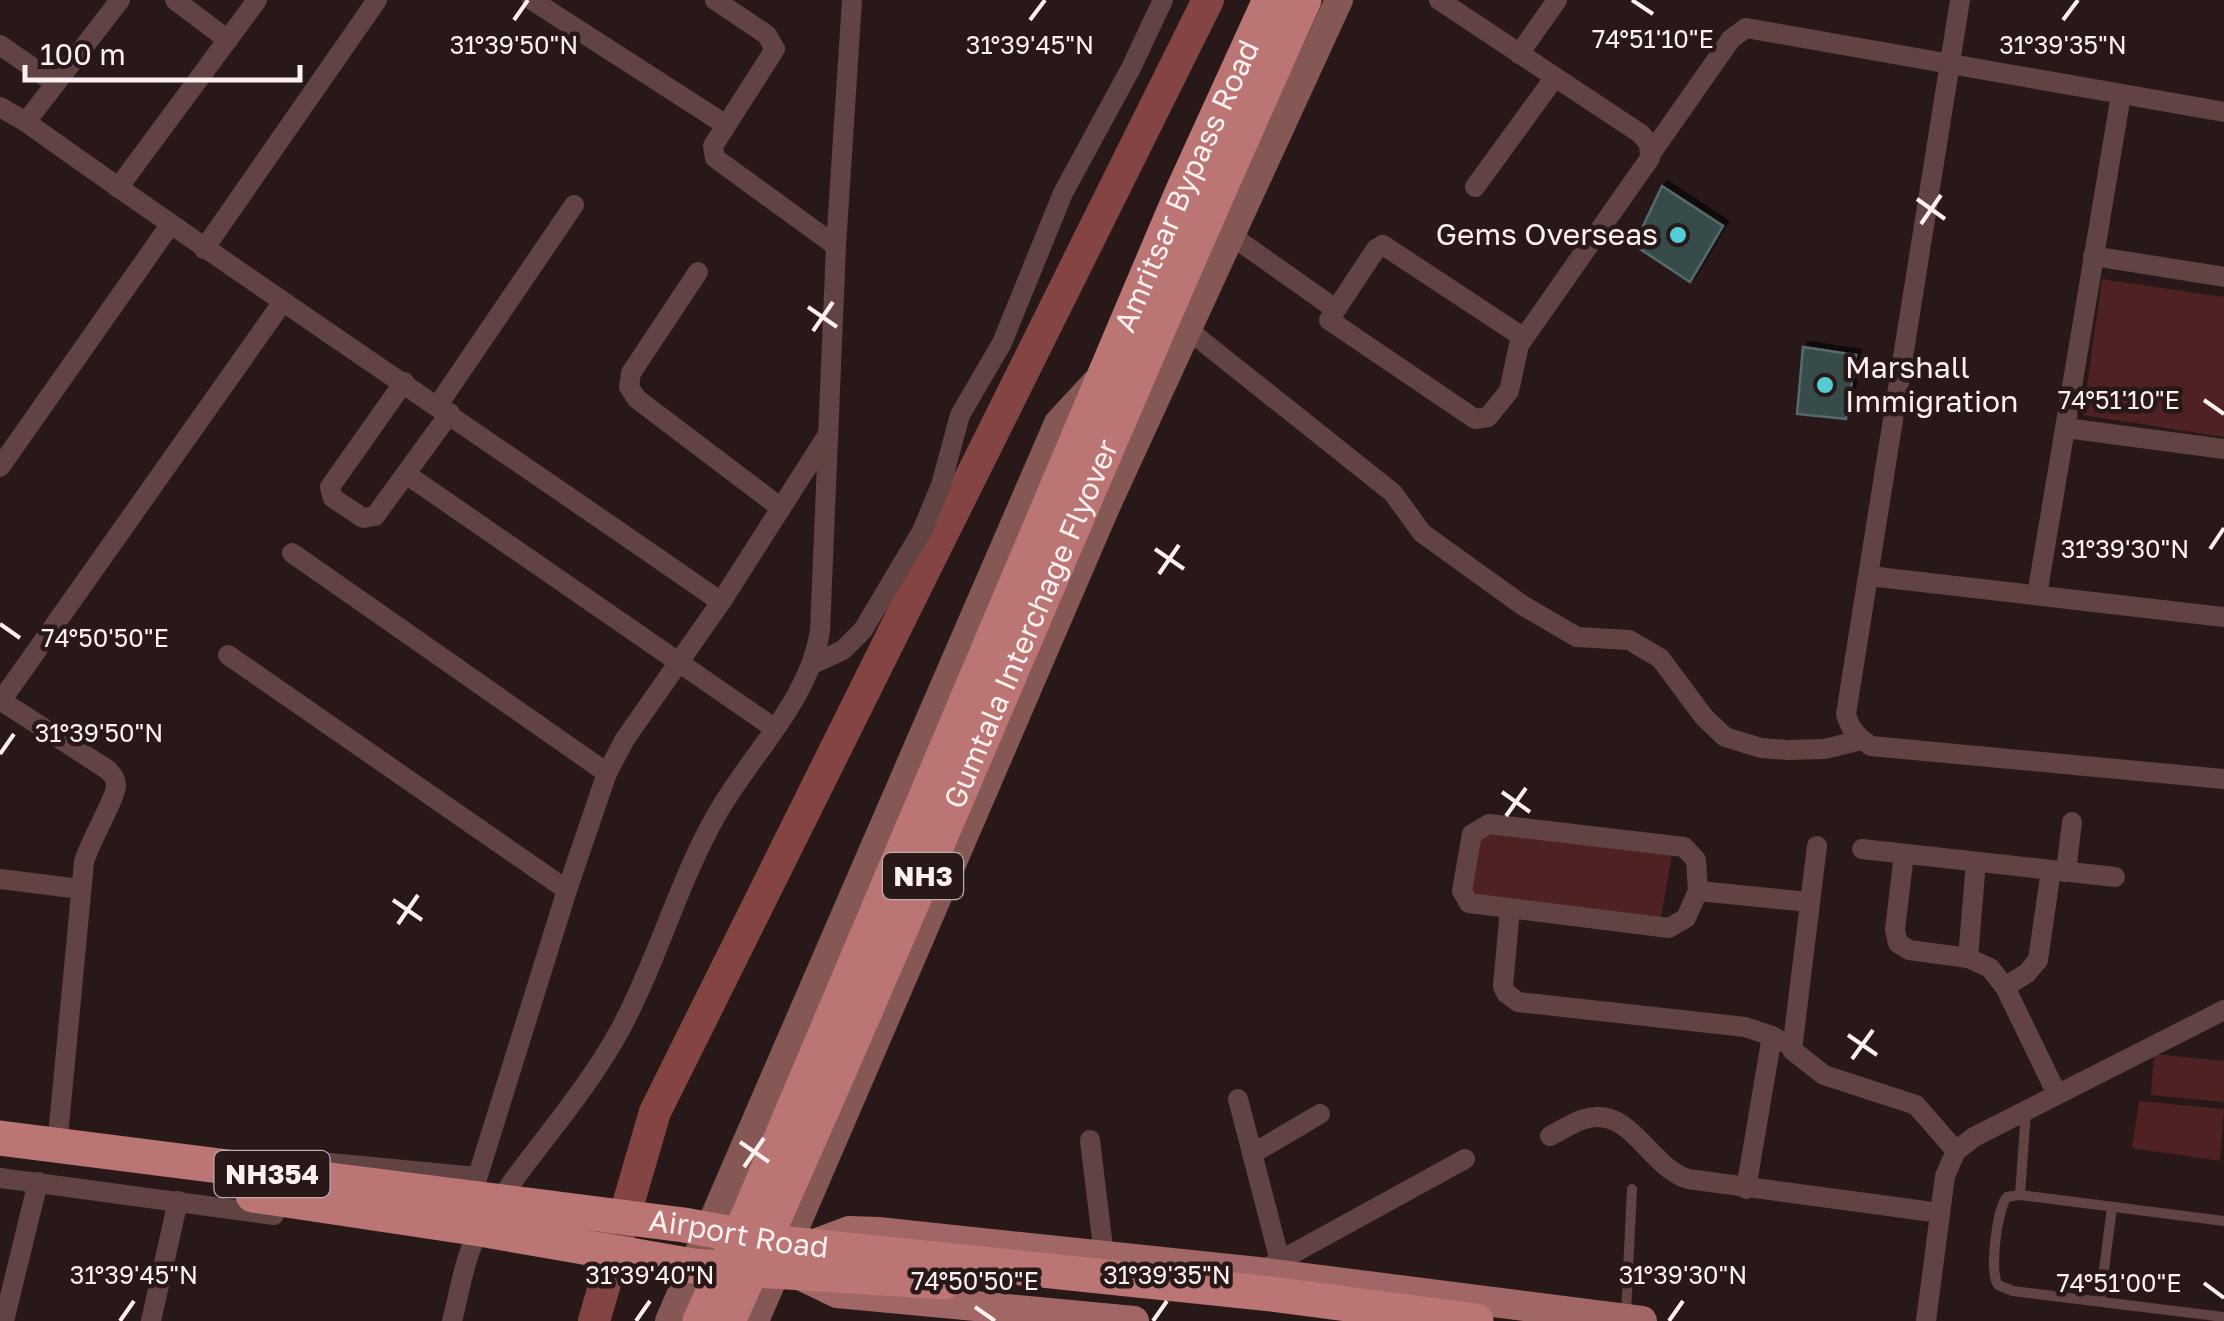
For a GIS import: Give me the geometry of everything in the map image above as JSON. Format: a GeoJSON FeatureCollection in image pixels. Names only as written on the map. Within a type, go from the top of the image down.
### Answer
{"type":"FeatureCollection","features":[{"type":"Feature","properties":{"kind":"highway","name":"Amritsar Bypass Road"},"geometry":{"type":"LineString","coordinates":[[1106,372],[1270,0]]}},
{"type":"Feature","properties":{"kind":"highway","name":"Amritsar Bypass Road"},"geometry":{"type":"LineString","coordinates":[[1155,372],[1211,205],[1304,0]]}},
{"type":"Feature","properties":{"kind":"highway","name":"Gumtala Interchage Flyover"},"geometry":{"type":"LineString","coordinates":[[700,1321],[747,1220],[1106,372]]}},
{"type":"Feature","properties":{"kind":"highway","name":"Gumtala Interchage Flyover"},"geometry":{"type":"LineString","coordinates":[[728,1321],[1117,430],[1155,372]]}},
{"type":"Feature","properties":{"kind":"highway","name":"Airport Road"},"geometry":{"type":"LineString","coordinates":[[0,1138],[481,1210],[682,1263],[794,1259],[1272,1294],[1476,1321]]}},
{"type":"Feature","properties":{"kind":"highway","name":"Airport Road"},"geometry":{"type":"LineString","coordinates":[[0,1160],[481,1210]]}},
{"type":"Feature","properties":{"kind":"highway","name":"Airport Road"},"geometry":{"type":"LineString","coordinates":[[541,1223],[697,1227],[794,1259],[1309,1321]]}},
{"type":"Feature","properties":{"kind":"main road"},"geometry":{"type":"LineString","coordinates":[[1134,1321],[837,1293],[794,1259],[849,1231],[1104,1256],[1269,1267],[1634,1320]]}},
{"type":"Feature","properties":{"kind":"street"},"geometry":{"type":"LineString","coordinates":[[26,122],[120,0]]}},
{"type":"Feature","properties":{"kind":"street"},"geometry":{"type":"LineString","coordinates":[[174,0],[228,40]]}},
{"type":"Feature","properties":{"kind":"street"},"geometry":{"type":"LineString","coordinates":[[118,188],[257,0]]}},
{"type":"Feature","properties":{"kind":"street"},"geometry":{"type":"LineString","coordinates":[[204,249],[377,0]]}},
{"type":"Feature","properties":{"kind":"street"},"geometry":{"type":"LineString","coordinates":[[532,0],[726,126]]}},
{"type":"Feature","properties":{"kind":"street"},"geometry":{"type":"LineString","coordinates":[[716,0],[768,34],[775,49],[713,146],[718,162],[836,246]]}},
{"type":"Feature","properties":{"kind":"street"},"geometry":{"type":"LineString","coordinates":[[481,1210],[595,1072],[621,1028],[694,858],[718,812],[813,664],[820,631],[836,246],[852,0]]}},
{"type":"Feature","properties":{"kind":"street"},"geometry":{"type":"LineString","coordinates":[[813,664],[836,655],[863,630],[922,531],[941,485],[960,416],[1002,343],[1063,193],[1164,0]]}},
{"type":"Feature","properties":{"kind":"street"},"geometry":{"type":"LineString","coordinates":[[755,1321],[794,1259],[1106,507],[1155,372],[1186,329],[1340,0]]}},
{"type":"Feature","properties":{"kind":"street"},"geometry":{"type":"LineString","coordinates":[[1439,0],[1641,134],[1652,152]]}},
{"type":"Feature","properties":{"kind":"street"},"geometry":{"type":"LineString","coordinates":[[1519,54],[1557,0]]}},
{"type":"Feature","properties":{"kind":"street"},"geometry":{"type":"LineString","coordinates":[[1960,0],[1846,714],[1854,733],[1871,746],[2224,779]]}},
{"type":"Feature","properties":{"kind":"street"},"geometry":{"type":"LineString","coordinates":[[1524,338],[1382,246],[1376,249],[1329,317],[1332,325],[1479,420],[1491,415],[1509,390],[1514,360],[1524,338],[1731,39],[1746,28],[2224,112]]}},
{"type":"Feature","properties":{"kind":"street"},"geometry":{"type":"LineString","coordinates":[[0,45],[54,84]]}},
{"type":"Feature","properties":{"kind":"street"},"geometry":{"type":"LineString","coordinates":[[1475,188],[1554,77]]}},
{"type":"Feature","properties":{"kind":"street"},"geometry":{"type":"LineString","coordinates":[[2037,595],[2121,95]]}},
{"type":"Feature","properties":{"kind":"street"},"geometry":{"type":"LineString","coordinates":[[0,107],[721,602]]}},
{"type":"Feature","properties":{"kind":"street"},"geometry":{"type":"LineString","coordinates":[[404,382],[329,491],[333,498],[369,519],[406,474],[574,205]]}},
{"type":"Feature","properties":{"kind":"street"},"geometry":{"type":"LineString","coordinates":[[0,467],[170,225]]}},
{"type":"Feature","properties":{"kind":"street"},"geometry":{"type":"LineString","coordinates":[[1229,234],[1334,308]]}},
{"type":"Feature","properties":{"kind":"street"},"geometry":{"type":"LineString","coordinates":[[2093,256],[2224,277]]}},
{"type":"Feature","properties":{"kind":"street"},"geometry":{"type":"LineString","coordinates":[[698,272],[631,373],[629,387],[637,399],[781,508]]}},
{"type":"Feature","properties":{"kind":"street"},"geometry":{"type":"LineString","coordinates":[[58,1136],[80,889],[88,846],[116,791],[113,776],[1,701],[282,303]]}},
{"type":"Feature","properties":{"kind":"street"},"geometry":{"type":"LineString","coordinates":[[1186,329],[1393,493],[1422,532],[1522,605],[1577,637],[1629,640],[1660,658],[1704,717],[1725,737],[1761,748],[1787,750],[1825,748],[1860,740]]}},
{"type":"Feature","properties":{"kind":"street"},"geometry":{"type":"LineString","coordinates":[[668,1321],[682,1263],[697,1227],[1058,422],[1106,372]]}},
{"type":"Feature","properties":{"kind":"street"},"geometry":{"type":"LineString","coordinates":[[2066,428],[2224,449]]}},
{"type":"Feature","properties":{"kind":"street"},"geometry":{"type":"LineString","coordinates":[[452,1321],[567,890],[607,773],[828,434]]}},
{"type":"Feature","properties":{"kind":"street"},"geometry":{"type":"LineString","coordinates":[[406,474],[774,728]]}},
{"type":"Feature","properties":{"kind":"street"},"geometry":{"type":"LineString","coordinates":[[292,553],[607,773]]}},
{"type":"Feature","properties":{"kind":"street"},"geometry":{"type":"LineString","coordinates":[[1869,576],[2224,617]]}},
{"type":"Feature","properties":{"kind":"street"},"geometry":{"type":"LineString","coordinates":[[228,655],[567,890]]}},
{"type":"Feature","properties":{"kind":"street"},"geometry":{"type":"LineString","coordinates":[[2005,987],[2028,973],[2038,960],[2072,822]]}},
{"type":"Feature","properties":{"kind":"street"},"geometry":{"type":"LineString","coordinates":[[1484,824],[1684,848],[1696,860],[1698,891],[1686,918],[1669,928],[1470,903],[1462,896],[1472,834],[1484,824]]}},
{"type":"Feature","properties":{"kind":"street"},"geometry":{"type":"LineString","coordinates":[[1792,1050],[1817,846]]}},
{"type":"Feature","properties":{"kind":"street"},"geometry":{"type":"LineString","coordinates":[[1862,849],[2115,877]]}},
{"type":"Feature","properties":{"kind":"street"},"geometry":{"type":"LineString","coordinates":[[1904,854],[1895,930],[1898,943],[1909,950],[1968,958],[1990,968],[2005,987],[2057,1094]]}},
{"type":"Feature","properties":{"kind":"street"},"geometry":{"type":"LineString","coordinates":[[1968,958],[1976,862]]}},
{"type":"Feature","properties":{"kind":"street"},"geometry":{"type":"LineString","coordinates":[[0,879],[80,889]]}},
{"type":"Feature","properties":{"kind":"street"},"geometry":{"type":"LineString","coordinates":[[1698,891],[1809,902]]}},
{"type":"Feature","properties":{"kind":"street"},"geometry":{"type":"LineString","coordinates":[[1510,909],[1503,986],[1518,1002],[1745,1027],[1772,1036],[1824,1075],[1916,1105],[1956,1151]]}},
{"type":"Feature","properties":{"kind":"street"},"geometry":{"type":"LineString","coordinates":[[1926,1321],[1945,1176],[1956,1151],[1974,1136],[2224,1010]]}},
{"type":"Feature","properties":{"kind":"street"},"geometry":{"type":"LineString","coordinates":[[1746,1188],[1772,1036]]}},
{"type":"Feature","properties":{"kind":"street"},"geometry":{"type":"LineString","coordinates":[[1238,1099],[1252,1154],[1269,1267],[1465,1159]]}},
{"type":"Feature","properties":{"kind":"street"},"geometry":{"type":"LineString","coordinates":[[1252,1154],[1320,1114]]}},
{"type":"Feature","properties":{"kind":"street"},"geometry":{"type":"LineString","coordinates":[[1550,1136],[1581,1120],[1606,1118],[1628,1129],[1665,1169],[1676,1175],[1746,1188],[1940,1212]]}},
{"type":"Feature","properties":{"kind":"street"},"geometry":{"type":"LineString","coordinates":[[0,1129],[481,1210]]}},
{"type":"Feature","properties":{"kind":"street"},"geometry":{"type":"LineString","coordinates":[[1090,1140],[1104,1256]]}},
{"type":"Feature","properties":{"kind":"street"},"geometry":{"type":"LineString","coordinates":[[0,1178],[178,1201],[481,1210]]}},
{"type":"Feature","properties":{"kind":"street"},"geometry":{"type":"LineString","coordinates":[[4,1321],[38,1182]]}},
{"type":"Feature","properties":{"kind":"street"},"geometry":{"type":"LineString","coordinates":[[151,1321],[178,1201]]}},
{"type":"Feature","properties":{"kind":"lane"},"geometry":{"type":"LineString","coordinates":[[2020,1195],[2026,1110]]}},
{"type":"Feature","properties":{"kind":"lane"},"geometry":{"type":"LineString","coordinates":[[1632,1189],[1634,1320]]}},
{"type":"Feature","properties":{"kind":"lane"},"geometry":{"type":"LineString","coordinates":[[2224,1221],[2020,1195],[2007,1197],[2002,1202],[1993,1280],[2004,1289],[2224,1317]]}},
{"type":"Feature","properties":{"kind":"lane"},"geometry":{"type":"LineString","coordinates":[[2100,1302],[2112,1206]]}},
{"type":"Feature","properties":{"kind":"shaded area"},"geometry":{"type":"Polygon","coordinates":[[[2102,279],[2224,297],[2224,437],[2083,415],[2102,279]]]}},
{"type":"Feature","properties":{"kind":"shaded area"},"geometry":{"type":"Polygon","coordinates":[[[1477,828],[1673,850],[1661,917],[1462,895],[1477,828]]]}},
{"type":"Feature","properties":{"kind":"shaded area"},"geometry":{"type":"Polygon","coordinates":[[[2154,1054],[2224,1061],[2224,1102],[2151,1095],[2154,1054]]]}},
{"type":"Feature","properties":{"kind":"shaded area"},"geometry":{"type":"Polygon","coordinates":[[[2139,1101],[2224,1109],[2220,1161],[2132,1148],[2139,1101]]]}},
{"type":"Feature","properties":{"kind":"building","name":"Gems Overseas"},"geometry":{"type":"Polygon","coordinates":[[[1662,186],[1723,226],[1690,282],[1634,245],[1662,186]]]}},
{"type":"Feature","properties":{"kind":"building","name":"Marshall Immigration"},"geometry":{"type":"Polygon","coordinates":[[[1803,347],[1856,355],[1846,419],[1797,414],[1803,347]]]}},
{"type":"Feature","properties":{"kind":"waterway"},"geometry":{"type":"LineString","coordinates":[[594,1321],[655,1112],[1208,0]]}},
{"type":"Feature","properties":{"kind":"place","name":"Gems Overseas"},"geometry":{"type":"Point","coordinates":[1678,235]}},
{"type":"Feature","properties":{"kind":"place","name":"Marshall Immigration"},"geometry":{"type":"Point","coordinates":[1825,385]}}]}
